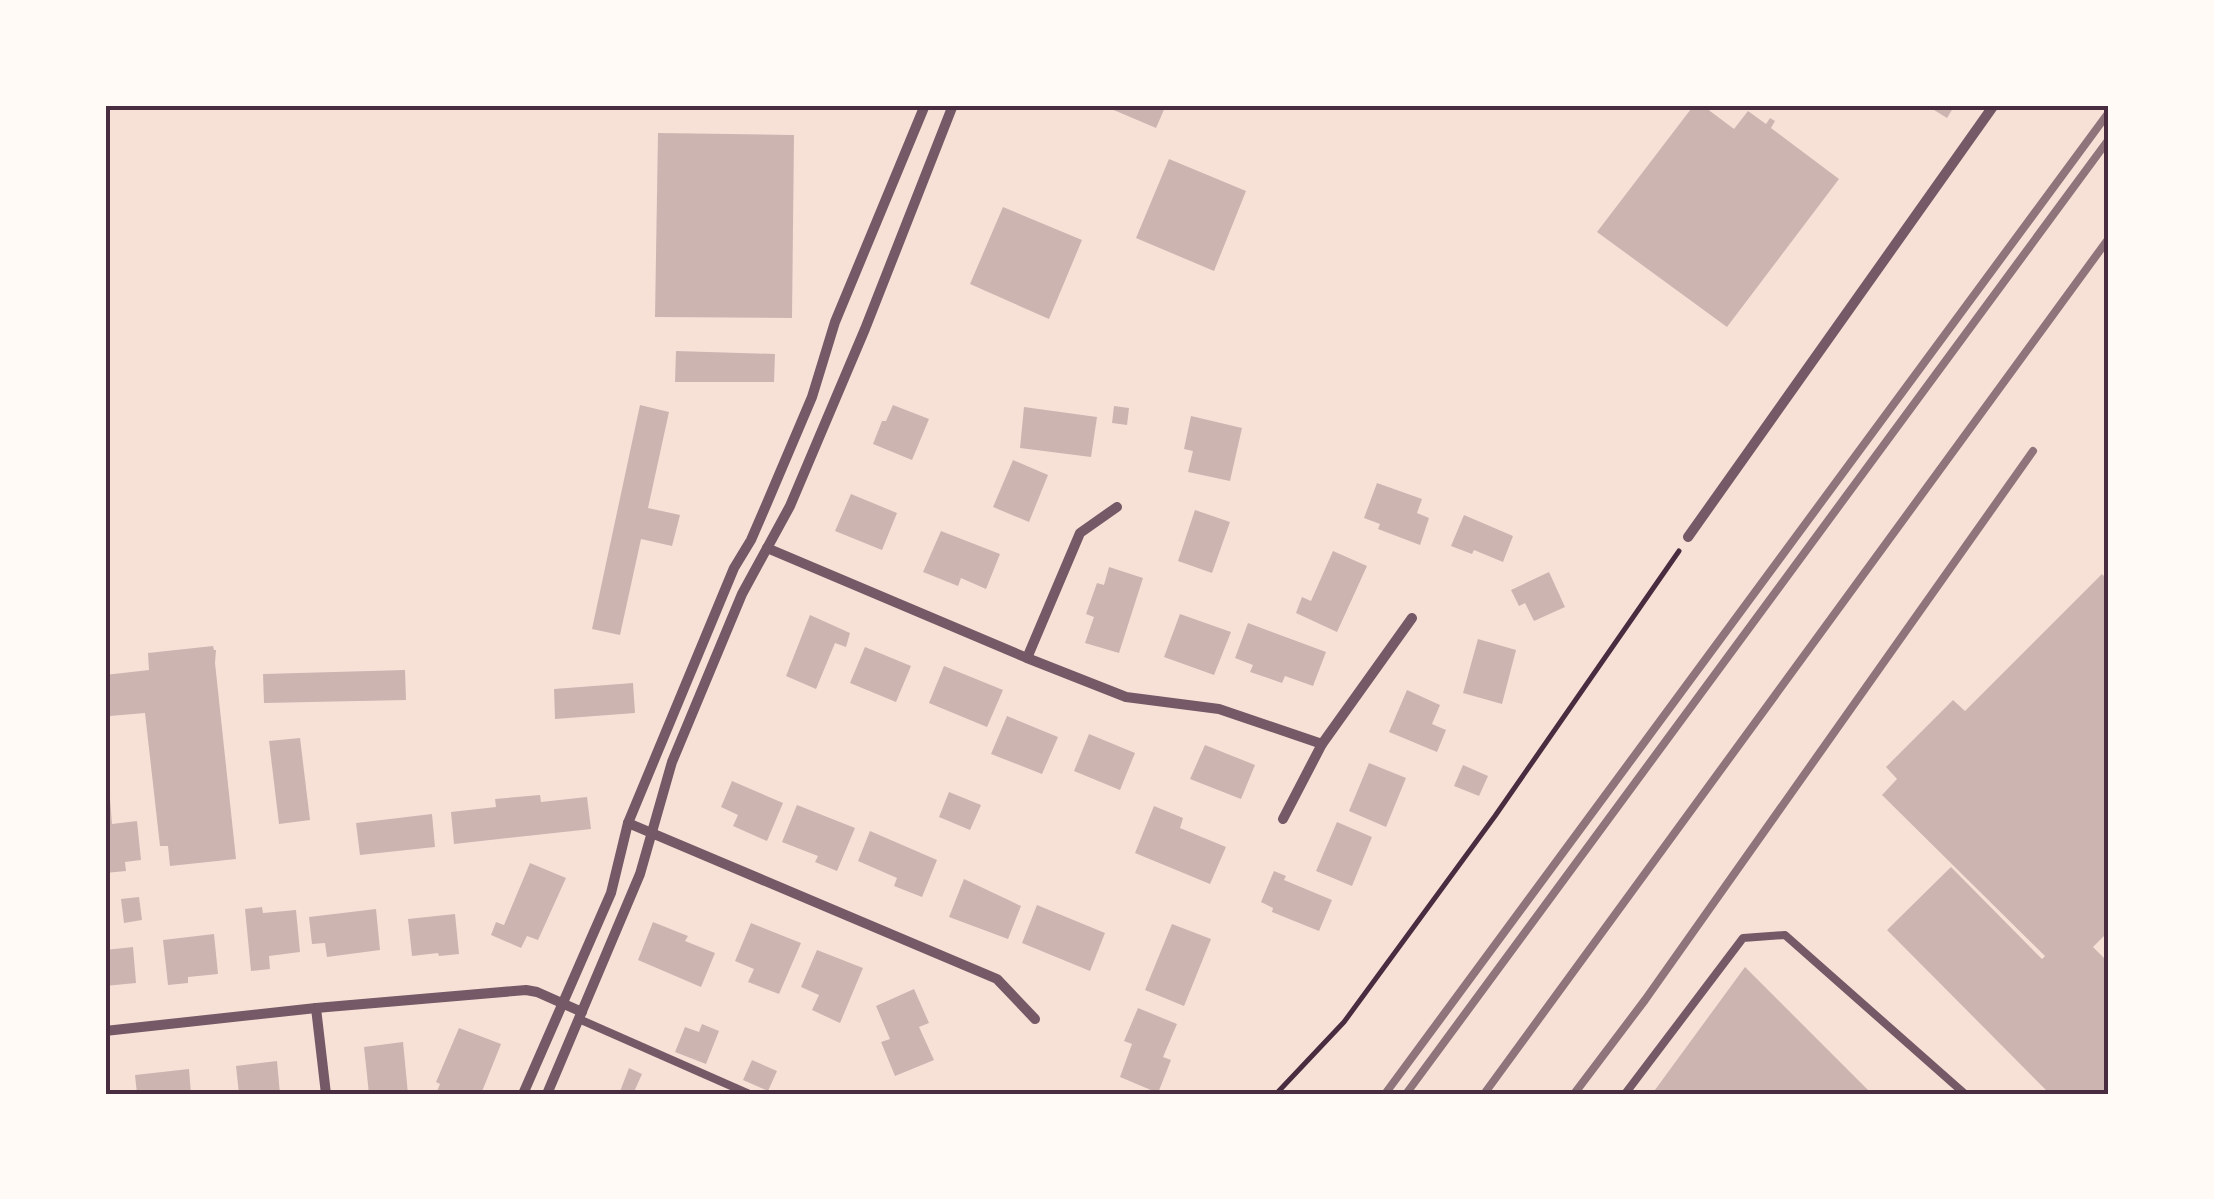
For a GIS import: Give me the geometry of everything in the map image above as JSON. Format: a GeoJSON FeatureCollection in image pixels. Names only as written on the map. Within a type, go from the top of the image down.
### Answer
{"type":"FeatureCollection","features":[{"type":"Feature","properties":{"kind":"street"},"geometry":{"type":"LineString","coordinates":[[523,1094],[611,892],[628,823],[734,568],[756,528],[812,396],[835,322],[925,105]]}},
{"type":"Feature","properties":{"kind":"street"},"geometry":{"type":"LineString","coordinates":[[547,1094],[640,874],[672,762],[742,594],[790,506],[953,105]]}},
{"type":"Feature","properties":{"kind":"street"},"geometry":{"type":"LineString","coordinates":[[1688,537],[1994,105]]}},
{"type":"Feature","properties":{"kind":"street"},"geometry":{"type":"LineString","coordinates":[[1027,658],[1080,533],[1117,507]]}},
{"type":"Feature","properties":{"kind":"street"},"geometry":{"type":"LineString","coordinates":[[766,548],[1126,696],[1220,708],[1322,744]]}},
{"type":"Feature","properties":{"kind":"street"},"geometry":{"type":"LineString","coordinates":[[1282,819],[1322,744],[1412,618]]}},
{"type":"Feature","properties":{"kind":"street"},"geometry":{"type":"LineString","coordinates":[[628,823],[997,979],[1035,1019]]}},
{"type":"Feature","properties":{"kind":"street"},"geometry":{"type":"LineString","coordinates":[[105,1031],[526,990],[564,1004],[580,1016]]}},
{"type":"Feature","properties":{"kind":"street"},"geometry":{"type":"LineString","coordinates":[[316,1008],[326,1094]]}},
{"type":"Feature","properties":{"kind":"lane"},"geometry":{"type":"LineString","coordinates":[[1626,1094],[1742,938],[1785,935],[1965,1094]]}},
{"type":"Feature","properties":{"kind":"lane"},"geometry":{"type":"LineString","coordinates":[[580,1016],[746,1093]]}},
{"type":"Feature","properties":{"kind":"path"},"geometry":{"type":"LineString","coordinates":[[1276,1094],[1344,1022],[1495,816],[1688,537]]}},
{"type":"Feature","properties":{"kind":"building"},"geometry":{"type":"Polygon","coordinates":[[[1102,105],[1166,105],[1156,128],[1102,105]]]}},
{"type":"Feature","properties":{"kind":"building"},"geometry":{"type":"Polygon","coordinates":[[[1694,105],[1702,105],[1734,129],[1748,111],[1766,124],[1770,118],[1775,121],[1771,128],[1839,179],[1727,327],[1597,232],[1694,105]]]}},
{"type":"Feature","properties":{"kind":"building"},"geometry":{"type":"Polygon","coordinates":[[[1926,105],[1955,105],[1947,118],[1926,105]]]}},
{"type":"Feature","properties":{"kind":"building"},"geometry":{"type":"Polygon","coordinates":[[[658,133],[794,135],[792,318],[655,317],[658,133]]]}},
{"type":"Feature","properties":{"kind":"building"},"geometry":{"type":"Polygon","coordinates":[[[1169,159],[1246,191],[1214,271],[1136,238],[1169,159]]]}},
{"type":"Feature","properties":{"kind":"building"},"geometry":{"type":"Polygon","coordinates":[[[1003,207],[1082,240],[1049,319],[970,284],[1003,207]]]}},
{"type":"Feature","properties":{"kind":"building"},"geometry":{"type":"Polygon","coordinates":[[[676,351],[775,354],[774,382],[675,382],[676,351]]]}},
{"type":"Feature","properties":{"kind":"building"},"geometry":{"type":"Polygon","coordinates":[[[640,405],[669,412],[648,508],[680,515],[672,546],[641,539],[620,635],[592,629],[640,405]]]}},
{"type":"Feature","properties":{"kind":"building"},"geometry":{"type":"Polygon","coordinates":[[[893,405],[929,419],[912,460],[873,444],[893,405]]]}},
{"type":"Feature","properties":{"kind":"building"},"geometry":{"type":"Polygon","coordinates":[[[1114,406],[1129,408],[1127,425],[1112,423],[1114,406]]]}},
{"type":"Feature","properties":{"kind":"building"},"geometry":{"type":"Polygon","coordinates":[[[1024,407],[1097,417],[1091,457],[1020,448],[1024,407]]]}},
{"type":"Feature","properties":{"kind":"building"},"geometry":{"type":"Polygon","coordinates":[[[1191,416],[1242,428],[1230,481],[1188,472],[1193,451],[1184,449],[1191,416]]]}},
{"type":"Feature","properties":{"kind":"building"},"geometry":{"type":"Polygon","coordinates":[[[1013,460],[1048,475],[1029,522],[993,507],[1013,460]]]}},
{"type":"Feature","properties":{"kind":"building"},"geometry":{"type":"Polygon","coordinates":[[[1377,483],[1422,499],[1417,513],[1429,518],[1420,545],[1378,529],[1380,524],[1364,518],[1377,483]]]}},
{"type":"Feature","properties":{"kind":"building"},"geometry":{"type":"Polygon","coordinates":[[[851,494],[897,513],[882,550],[835,531],[851,494]]]}},
{"type":"Feature","properties":{"kind":"building"},"geometry":{"type":"Polygon","coordinates":[[[1195,510],[1230,522],[1212,573],[1178,561],[1195,510]]]}},
{"type":"Feature","properties":{"kind":"building"},"geometry":{"type":"Polygon","coordinates":[[[1464,515],[1513,536],[1503,562],[1451,546],[1464,515]]]}},
{"type":"Feature","properties":{"kind":"building"},"geometry":{"type":"Polygon","coordinates":[[[941,531],[1000,554],[986,589],[961,578],[958,586],[923,572],[941,531]]]}},
{"type":"Feature","properties":{"kind":"building"},"geometry":{"type":"Polygon","coordinates":[[[1333,551],[1367,566],[1337,632],[1296,613],[1302,597],[1311,601],[1333,551]]]}},
{"type":"Feature","properties":{"kind":"building"},"geometry":{"type":"Polygon","coordinates":[[[1109,567],[1143,578],[1119,653],[1085,643],[1094,617],[1086,614],[1097,583],[1104,585],[1109,567]]]}},
{"type":"Feature","properties":{"kind":"building"},"geometry":{"type":"Polygon","coordinates":[[[1549,572],[1565,607],[1534,621],[1525,603],[1519,606],[1511,590],[1549,572]]]}},
{"type":"Feature","properties":{"kind":"building"},"geometry":{"type":"Polygon","coordinates":[[[2102,574],[2109,582],[2109,931],[2093,947],[2109,963],[2109,1094],[2050,1094],[1887,930],[1951,867],[2042,959],[2045,956],[1882,795],[1897,779],[1886,767],[1953,700],[1965,711],[2102,574]]]}},
{"type":"Feature","properties":{"kind":"building"},"geometry":{"type":"Polygon","coordinates":[[[1180,614],[1231,632],[1214,675],[1164,657],[1180,614]]]}},
{"type":"Feature","properties":{"kind":"building"},"geometry":{"type":"Polygon","coordinates":[[[810,615],[850,633],[846,647],[835,643],[816,689],[786,676],[810,615]]]}},
{"type":"Feature","properties":{"kind":"building"},"geometry":{"type":"Polygon","coordinates":[[[1248,623],[1326,652],[1313,686],[1285,676],[1282,683],[1250,672],[1253,665],[1235,658],[1248,623]]]}},
{"type":"Feature","properties":{"kind":"building"},"geometry":{"type":"Polygon","coordinates":[[[1478,639],[1516,650],[1502,704],[1463,693],[1478,639]]]}},
{"type":"Feature","properties":{"kind":"building"},"geometry":{"type":"Polygon","coordinates":[[[213,646],[236,859],[170,866],[168,846],[160,846],[145,713],[110,716],[109,708],[105,708],[105,675],[149,670],[148,653],[213,646]]]}},
{"type":"Feature","properties":{"kind":"building"},"geometry":{"type":"Polygon","coordinates":[[[865,647],[911,666],[896,702],[850,683],[865,647]]]}},
{"type":"Feature","properties":{"kind":"building"},"geometry":{"type":"Polygon","coordinates":[[[944,666],[1003,690],[987,727],[929,703],[944,666]]]}},
{"type":"Feature","properties":{"kind":"building"},"geometry":{"type":"Polygon","coordinates":[[[405,670],[406,700],[264,703],[263,674],[405,670]]]}},
{"type":"Feature","properties":{"kind":"building"},"geometry":{"type":"Polygon","coordinates":[[[633,683],[635,713],[555,719],[554,689],[633,683]]]}},
{"type":"Feature","properties":{"kind":"building"},"geometry":{"type":"Polygon","coordinates":[[[1407,690],[1440,705],[1432,724],[1446,730],[1437,752],[1389,732],[1407,690]]]}},
{"type":"Feature","properties":{"kind":"building"},"geometry":{"type":"Polygon","coordinates":[[[1007,716],[1058,737],[1042,774],[991,754],[1007,716]]]}},
{"type":"Feature","properties":{"kind":"building"},"geometry":{"type":"Polygon","coordinates":[[[1089,734],[1135,753],[1120,790],[1074,771],[1089,734]]]}},
{"type":"Feature","properties":{"kind":"building"},"geometry":{"type":"Polygon","coordinates":[[[300,738],[310,820],[279,824],[269,741],[300,738]]]}},
{"type":"Feature","properties":{"kind":"building"},"geometry":{"type":"Polygon","coordinates":[[[1205,745],[1255,765],[1241,799],[1190,779],[1205,745]]]}},
{"type":"Feature","properties":{"kind":"building"},"geometry":{"type":"Polygon","coordinates":[[[1369,763],[1406,778],[1386,827],[1349,811],[1369,763]]]}},
{"type":"Feature","properties":{"kind":"building"},"geometry":{"type":"Polygon","coordinates":[[[1463,765],[1488,776],[1479,796],[1454,786],[1463,765]]]}},
{"type":"Feature","properties":{"kind":"building"},"geometry":{"type":"Polygon","coordinates":[[[732,781],[783,803],[767,841],[733,826],[738,815],[721,807],[732,781]]]}},
{"type":"Feature","properties":{"kind":"building"},"geometry":{"type":"Polygon","coordinates":[[[109,786],[112,824],[137,821],[141,860],[125,862],[126,871],[105,873],[105,787],[109,786]]]}},
{"type":"Feature","properties":{"kind":"building"},"geometry":{"type":"Polygon","coordinates":[[[949,792],[981,805],[970,830],[939,817],[949,792]]]}},
{"type":"Feature","properties":{"kind":"building"},"geometry":{"type":"Polygon","coordinates":[[[540,795],[541,802],[587,797],[591,829],[454,844],[451,812],[496,807],[495,799],[540,795]]]}},
{"type":"Feature","properties":{"kind":"building"},"geometry":{"type":"Polygon","coordinates":[[[797,805],[855,828],[837,871],[815,862],[818,856],[782,842],[797,805]]]}},
{"type":"Feature","properties":{"kind":"building"},"geometry":{"type":"Polygon","coordinates":[[[1154,806],[1183,818],[1180,828],[1226,847],[1210,884],[1135,853],[1154,806]]]}},
{"type":"Feature","properties":{"kind":"building"},"geometry":{"type":"Polygon","coordinates":[[[432,814],[435,847],[360,855],[356,823],[432,814]]]}},
{"type":"Feature","properties":{"kind":"building"},"geometry":{"type":"Polygon","coordinates":[[[1337,822],[1372,837],[1352,886],[1316,871],[1337,822]]]}},
{"type":"Feature","properties":{"kind":"building"},"geometry":{"type":"Polygon","coordinates":[[[870,831],[937,860],[922,897],[894,886],[897,878],[858,861],[870,831]]]}},
{"type":"Feature","properties":{"kind":"building"},"geometry":{"type":"Polygon","coordinates":[[[530,863],[566,878],[538,940],[527,936],[521,948],[491,935],[496,922],[504,925],[530,863]]]}},
{"type":"Feature","properties":{"kind":"building"},"geometry":{"type":"Polygon","coordinates":[[[1274,871],[1286,876],[1284,880],[1332,900],[1319,931],[1272,912],[1273,908],[1261,902],[1274,871]]]}},
{"type":"Feature","properties":{"kind":"building"},"geometry":{"type":"Polygon","coordinates":[[[964,879],[1021,906],[1008,939],[949,917],[964,879]]]}},
{"type":"Feature","properties":{"kind":"building"},"geometry":{"type":"Polygon","coordinates":[[[139,897],[142,920],[124,923],[121,899],[139,897]]]}},
{"type":"Feature","properties":{"kind":"building"},"geometry":{"type":"Polygon","coordinates":[[[1037,905],[1105,933],[1090,971],[1022,943],[1037,905]]]}},
{"type":"Feature","properties":{"kind":"building"},"geometry":{"type":"Polygon","coordinates":[[[262,907],[263,913],[296,910],[300,952],[269,956],[270,969],[251,971],[245,909],[262,907]]]}},
{"type":"Feature","properties":{"kind":"building"},"geometry":{"type":"Polygon","coordinates":[[[376,909],[380,950],[327,957],[325,943],[312,944],[309,917],[376,909]]]}},
{"type":"Feature","properties":{"kind":"building"},"geometry":{"type":"Polygon","coordinates":[[[455,914],[459,954],[412,956],[408,919],[455,914]]]}},
{"type":"Feature","properties":{"kind":"building"},"geometry":{"type":"Polygon","coordinates":[[[653,922],[688,936],[685,941],[715,953],[701,987],[638,960],[653,922]]]}},
{"type":"Feature","properties":{"kind":"building"},"geometry":{"type":"Polygon","coordinates":[[[751,923],[801,943],[779,994],[748,982],[754,969],[735,961],[751,923]]]}},
{"type":"Feature","properties":{"kind":"building"},"geometry":{"type":"Polygon","coordinates":[[[1172,924],[1211,939],[1184,1006],[1145,990],[1172,924]]]}},
{"type":"Feature","properties":{"kind":"building"},"geometry":{"type":"Polygon","coordinates":[[[214,934],[218,974],[188,977],[188,983],[168,985],[163,940],[214,934]]]}},
{"type":"Feature","properties":{"kind":"building"},"geometry":{"type":"Polygon","coordinates":[[[133,947],[136,983],[105,986],[105,950],[133,947]]]}},
{"type":"Feature","properties":{"kind":"building"},"geometry":{"type":"Polygon","coordinates":[[[817,950],[863,968],[840,1023],[812,1010],[819,995],[801,987],[817,950]]]}},
{"type":"Feature","properties":{"kind":"building"},"geometry":{"type":"Polygon","coordinates":[[[1745,967],[1872,1094],[1652,1094],[1745,967]]]}},
{"type":"Feature","properties":{"kind":"building"},"geometry":{"type":"Polygon","coordinates":[[[914,989],[929,1023],[919,1027],[934,1060],[895,1076],[881,1042],[890,1039],[876,1006],[914,989]]]}},
{"type":"Feature","properties":{"kind":"building"},"geometry":{"type":"Polygon","coordinates":[[[1138,1008],[1177,1024],[1163,1057],[1171,1060],[1158,1093],[1120,1077],[1132,1044],[1124,1041],[1138,1008]]]}},
{"type":"Feature","properties":{"kind":"building"},"geometry":{"type":"Polygon","coordinates":[[[702,1024],[719,1031],[706,1064],[675,1052],[685,1027],[699,1032],[702,1024]]]}},
{"type":"Feature","properties":{"kind":"building"},"geometry":{"type":"Polygon","coordinates":[[[459,1028],[501,1044],[481,1094],[436,1094],[440,1084],[436,1082],[459,1028]]]}},
{"type":"Feature","properties":{"kind":"building"},"geometry":{"type":"Polygon","coordinates":[[[403,1042],[408,1094],[369,1094],[364,1047],[403,1042]]]}},
{"type":"Feature","properties":{"kind":"building"},"geometry":{"type":"Polygon","coordinates":[[[752,1060],[777,1071],[768,1091],[743,1080],[752,1060]]]}},
{"type":"Feature","properties":{"kind":"building"},"geometry":{"type":"Polygon","coordinates":[[[277,1061],[280,1094],[239,1094],[236,1066],[277,1061]]]}},
{"type":"Feature","properties":{"kind":"building"},"geometry":{"type":"Polygon","coordinates":[[[629,1068],[642,1074],[633,1094],[619,1094],[629,1068]]]}},
{"type":"Feature","properties":{"kind":"building"},"geometry":{"type":"Polygon","coordinates":[[[189,1069],[191,1094],[137,1094],[135,1075],[189,1069]]]}},
{"type":"Feature","properties":{"kind":"railway"},"geometry":{"type":"LineString","coordinates":[[1385,1094],[2109,112]]}},
{"type":"Feature","properties":{"kind":"railway"},"geometry":{"type":"LineString","coordinates":[[1406,1094],[2109,139]]}},
{"type":"Feature","properties":{"kind":"railway"},"geometry":{"type":"LineString","coordinates":[[1484,1094],[2109,238]]}},
{"type":"Feature","properties":{"kind":"railway"},"geometry":{"type":"LineString","coordinates":[[1574,1094],[1645,1000],[2033,451]]}}]}
